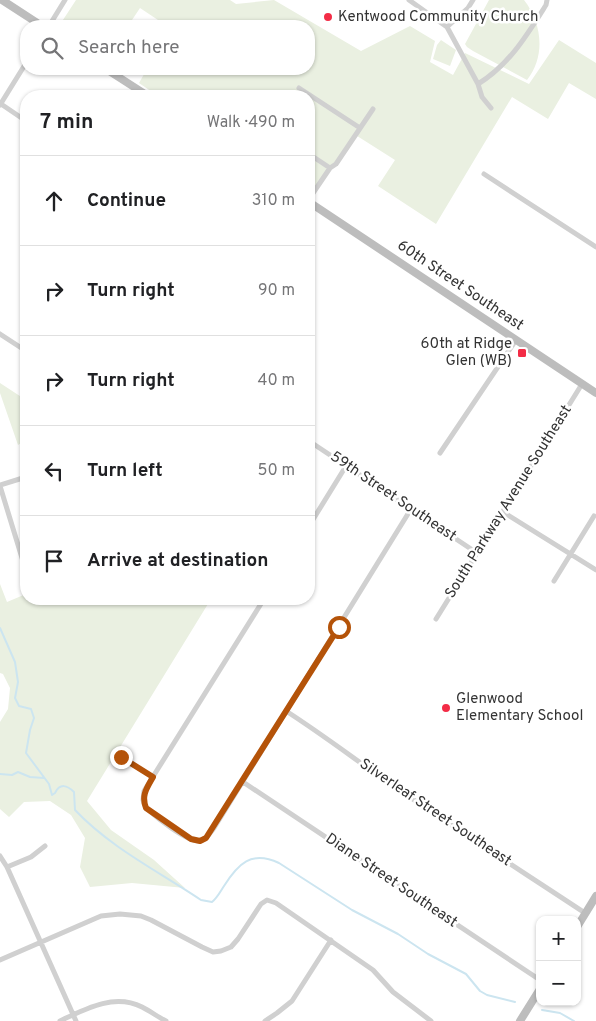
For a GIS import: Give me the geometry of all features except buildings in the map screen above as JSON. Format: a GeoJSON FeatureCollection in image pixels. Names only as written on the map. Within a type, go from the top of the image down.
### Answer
{"type":"FeatureCollection","features":[{"type":"Feature","properties":{"kind":"main road"},"geometry":{"type":"LineString","coordinates":[[2,0],[33,20]]}},
{"type":"Feature","properties":{"kind":"main road"},"geometry":{"type":"LineString","coordinates":[[115,75],[139,90]]}},
{"type":"Feature","properties":{"kind":"main road","name":"60th Street Southeast"},"geometry":{"type":"LineString","coordinates":[[315,205],[596,393]]}},
{"type":"Feature","properties":{"kind":"main road"},"geometry":{"type":"LineString","coordinates":[[581,920],[596,896]]}},
{"type":"Feature","properties":{"kind":"main road"},"geometry":{"type":"LineString","coordinates":[[520,1021],[536,995]]}},
{"type":"Feature","properties":{"kind":"street"},"geometry":{"type":"LineString","coordinates":[[53,20],[65,0]]}},
{"type":"Feature","properties":{"kind":"street"},"geometry":{"type":"LineString","coordinates":[[409,0],[447,27],[478,84],[482,97],[491,108]]}},
{"type":"Feature","properties":{"kind":"street"},"geometry":{"type":"LineString","coordinates":[[447,27],[468,8],[473,0]]}},
{"type":"Feature","properties":{"kind":"street"},"geometry":{"type":"LineString","coordinates":[[478,84],[494,74],[522,44],[546,5],[547,0]]}},
{"type":"Feature","properties":{"kind":"street"},"geometry":{"type":"LineString","coordinates":[[20,72],[0,104],[20,117]]}},
{"type":"Feature","properties":{"kind":"street"},"geometry":{"type":"LineString","coordinates":[[315,98],[360,128]]}},
{"type":"Feature","properties":{"kind":"street"},"geometry":{"type":"LineString","coordinates":[[315,192],[373,109]]}},
{"type":"Feature","properties":{"kind":"street"},"geometry":{"type":"LineString","coordinates":[[315,158],[330,168]]}},
{"type":"Feature","properties":{"kind":"street"},"geometry":{"type":"LineString","coordinates":[[484,174],[596,247]]}},
{"type":"Feature","properties":{"kind":"street"},"geometry":{"type":"LineString","coordinates":[[0,334],[20,347]]}},
{"type":"Feature","properties":{"kind":"street"},"geometry":{"type":"LineString","coordinates":[[440,453],[516,340]]}},
{"type":"Feature","properties":{"kind":"street","name":"South Parkway Avenue Southeast"},"geometry":{"type":"LineString","coordinates":[[436,619],[582,384]]}},
{"type":"Feature","properties":{"kind":"street","name":"59th Street Southeast"},"geometry":{"type":"LineString","coordinates":[[315,445],[478,553]]}},
{"type":"Feature","properties":{"kind":"street"},"geometry":{"type":"LineString","coordinates":[[315,516],[346,466]]}},
{"type":"Feature","properties":{"kind":"street"},"geometry":{"type":"LineString","coordinates":[[20,479],[0,486],[20,551]]}},
{"type":"Feature","properties":{"kind":"street"},"geometry":{"type":"LineString","coordinates":[[260,605],[144,791],[143,800],[146,808],[159,819],[191,839],[200,841],[206,838],[214,828],[411,509]]}},
{"type":"Feature","properties":{"kind":"street"},"geometry":{"type":"LineString","coordinates":[[503,512],[596,570]]}},
{"type":"Feature","properties":{"kind":"street"},"geometry":{"type":"LineString","coordinates":[[554,581],[594,516]]}},
{"type":"Feature","properties":{"kind":"street","name":"Silverleaf Street Southeast"},"geometry":{"type":"LineString","coordinates":[[286,711],[325,736],[357,761],[434,814],[586,913]]}},
{"type":"Feature","properties":{"kind":"street"},"geometry":{"type":"LineString","coordinates":[[121,757],[153,777]]}},
{"type":"Feature","properties":{"kind":"street","name":"Diane Street Southeast"},"geometry":{"type":"LineString","coordinates":[[243,782],[536,977]]}},
{"type":"Feature","properties":{"kind":"street"},"geometry":{"type":"LineString","coordinates":[[7,867],[31,857],[45,846]]}},
{"type":"Feature","properties":{"kind":"street"},"geometry":{"type":"LineString","coordinates":[[0,856],[7,867],[76,1021]]}},
{"type":"Feature","properties":{"kind":"street"},"geometry":{"type":"LineString","coordinates":[[0,960],[101,916],[120,914],[141,916],[213,952],[222,952],[231,947],[261,904],[267,900],[276,903],[374,970],[393,992],[430,1021]]}},
{"type":"Feature","properties":{"kind":"street"},"geometry":{"type":"LineString","coordinates":[[264,1021],[277,1014],[292,1001],[331,940]]}},
{"type":"Feature","properties":{"kind":"street"},"geometry":{"type":"LineString","coordinates":[[60,1021],[102,1003],[124,1001],[142,1006],[166,1021]]}},
{"type":"Feature","properties":{"kind":"green space"},"geometry":{"type":"Polygon","coordinates":[[[76,0],[230,0],[236,4],[274,0],[308,20],[158,20],[140,8],[132,20],[63,20],[76,0]]]}},
{"type":"Feature","properties":{"kind":"green space"},"geometry":{"type":"Polygon","coordinates":[[[489,0],[524,0],[535,19],[538,29],[539,50],[533,71],[527,80],[473,51],[465,44],[489,0]]]}},
{"type":"Feature","properties":{"kind":"green space"},"geometry":{"type":"Polygon","coordinates":[[[315,24],[361,51],[410,26],[435,41],[430,62],[453,75],[465,53],[529,84],[559,40],[596,63],[596,99],[569,83],[548,119],[512,97],[436,224],[378,186],[395,160],[354,134],[315,194],[315,90],[149,90],[139,83],[144,75],[315,75],[315,24]]]}},
{"type":"Feature","properties":{"kind":"green space"},"geometry":{"type":"Polygon","coordinates":[[[441,40],[456,50],[450,66],[433,59],[437,45],[441,40]]]}},
{"type":"Feature","properties":{"kind":"green space"},"geometry":{"type":"Polygon","coordinates":[[[0,383],[20,396],[20,444],[18,445],[0,393],[0,383]]]}},
{"type":"Feature","properties":{"kind":"green space"},"geometry":{"type":"Polygon","coordinates":[[[0,584],[7,602],[20,597],[20,605],[207,605],[87,801],[111,830],[154,860],[185,888],[132,883],[90,887],[80,867],[85,838],[71,815],[50,801],[24,802],[9,817],[0,809],[0,722],[8,709],[10,688],[3,674],[0,673],[0,584]]]}},
{"type":"Feature","properties":{"kind":"waterway"},"geometry":{"type":"LineString","coordinates":[[0,628],[15,662],[18,682],[15,698],[19,706],[31,709],[34,718],[26,753],[49,784],[52,795],[61,786],[74,792],[75,810],[119,848],[201,900],[212,902],[229,878],[246,861],[261,858],[269,859],[279,863],[352,910],[398,934],[428,954],[466,974],[480,991],[487,995],[515,1002]]}},
{"type":"Feature","properties":{"kind":"waterway"},"geometry":{"type":"LineString","coordinates":[[0,774],[12,775],[18,772],[30,777],[44,778]]}},
{"type":"Feature","properties":{"kind":"waterway"},"geometry":{"type":"LineString","coordinates":[[542,1010],[560,1013],[574,1021]]}},
{"type":"Feature","properties":{"kind":"place","name":"Kentwood Community Church"},"geometry":{"type":"Point","coordinates":[328,17]}},
{"type":"Feature","properties":{"kind":"place","name":"60th at Ridge Glen (WB)"},"geometry":{"type":"Point","coordinates":[522,353]}},
{"type":"Feature","properties":{"kind":"place","name":"Glenwood Elementary School"},"geometry":{"type":"Point","coordinates":[446,708]}},
{"type":"Feature","properties":{"kind":"route"},"geometry":{"type":"LineString","coordinates":[[121,757],[153,777],[144,791],[143,800],[146,808],[191,839],[200,841],[206,838],[339,627]]}}]}
